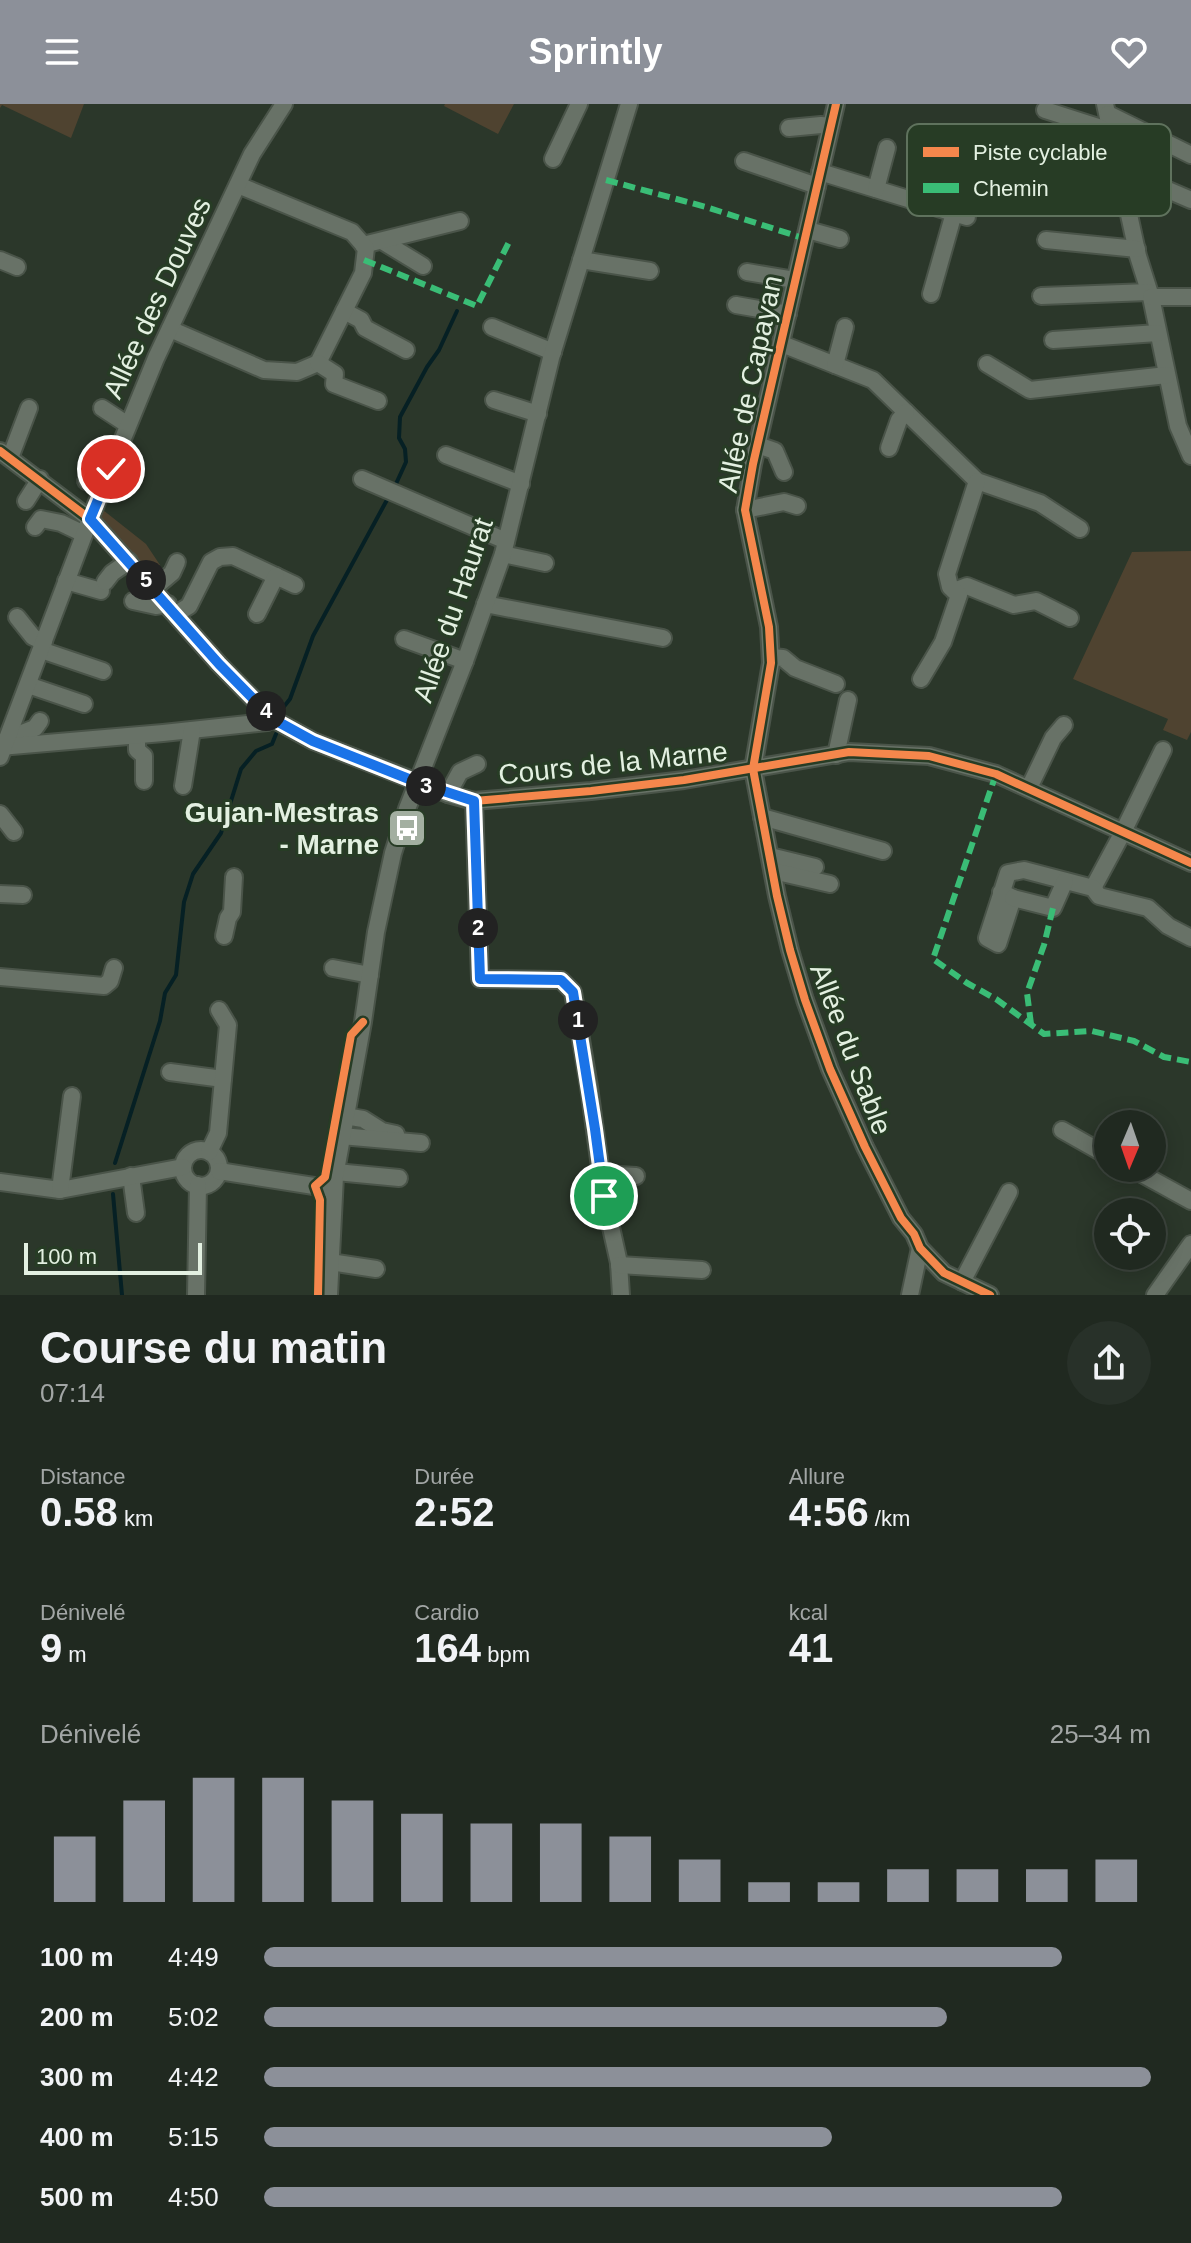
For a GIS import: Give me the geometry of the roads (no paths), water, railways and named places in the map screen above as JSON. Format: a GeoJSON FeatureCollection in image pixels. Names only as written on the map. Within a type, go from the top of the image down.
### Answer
{"type":"FeatureCollection","features":[{"type":"Feature","properties":{"kind":"street","name":"Allée des Douves"},"geometry":{"type":"LineString","coordinates":[[3,748],[128,425],[252,154],[284,104]]}},
{"type":"Feature","properties":{"kind":"street"},"geometry":{"type":"LineString","coordinates":[[553,159],[579,104]]}},
{"type":"Feature","properties":{"kind":"street","name":"Allée du Haurat"},"geometry":{"type":"LineString","coordinates":[[329,1295],[333,1189],[376,932],[393,853],[506,542],[554,347],[629,104]]}},
{"type":"Feature","properties":{"kind":"street","name":"Allée de Capayan"},"geometry":{"type":"LineString","coordinates":[[753,769],[771,657],[769,627],[745,510],[836,104]]}},
{"type":"Feature","properties":{"kind":"street"},"geometry":{"type":"LineString","coordinates":[[1045,110],[1108,117]]}},
{"type":"Feature","properties":{"kind":"street"},"geometry":{"type":"LineString","coordinates":[[789,128],[830,126]]}},
{"type":"Feature","properties":{"kind":"street"},"geometry":{"type":"LineString","coordinates":[[1171,146],[1191,155]]}},
{"type":"Feature","properties":{"kind":"street"},"geometry":{"type":"LineString","coordinates":[[876,189],[887,148]]}},
{"type":"Feature","properties":{"kind":"street"},"geometry":{"type":"LineString","coordinates":[[744,161],[907,199]]}},
{"type":"Feature","properties":{"kind":"street"},"geometry":{"type":"LineString","coordinates":[[170,329],[264,370],[297,372],[318,363],[363,273],[366,248],[352,232],[238,185]]}},
{"type":"Feature","properties":{"kind":"street"},"geometry":{"type":"LineString","coordinates":[[1171,191],[1191,200]]}},
{"type":"Feature","properties":{"kind":"street"},"geometry":{"type":"LineString","coordinates":[[931,294],[960,216]]}},
{"type":"Feature","properties":{"kind":"street"},"geometry":{"type":"LineString","coordinates":[[1130,216],[1178,426],[1191,456]]}},
{"type":"Feature","properties":{"kind":"street"},"geometry":{"type":"LineString","coordinates":[[363,245],[460,221]]}},
{"type":"Feature","properties":{"kind":"street"},"geometry":{"type":"LineString","coordinates":[[382,241],[413,222]]}},
{"type":"Feature","properties":{"kind":"street"},"geometry":{"type":"LineString","coordinates":[[808,230],[840,239]]}},
{"type":"Feature","properties":{"kind":"street"},"geometry":{"type":"LineString","coordinates":[[1046,240],[1137,249]]}},
{"type":"Feature","properties":{"kind":"street"},"geometry":{"type":"LineString","coordinates":[[382,241],[423,266]]}},
{"type":"Feature","properties":{"kind":"street"},"geometry":{"type":"LineString","coordinates":[[0,260],[17,267]]}},
{"type":"Feature","properties":{"kind":"street"},"geometry":{"type":"LineString","coordinates":[[581,260],[650,271]]}},
{"type":"Feature","properties":{"kind":"street"},"geometry":{"type":"LineString","coordinates":[[747,272],[795,280]]}},
{"type":"Feature","properties":{"kind":"street"},"geometry":{"type":"LineString","coordinates":[[1041,296],[1150,294],[1191,297]]}},
{"type":"Feature","properties":{"kind":"street"},"geometry":{"type":"LineString","coordinates":[[736,305],[788,314]]}},
{"type":"Feature","properties":{"kind":"street"},"geometry":{"type":"LineString","coordinates":[[344,311],[361,320],[365,328],[406,350]]}},
{"type":"Feature","properties":{"kind":"street"},"geometry":{"type":"LineString","coordinates":[[493,324],[554,347]]}},
{"type":"Feature","properties":{"kind":"street"},"geometry":{"type":"LineString","coordinates":[[835,365],[845,327]]}},
{"type":"Feature","properties":{"kind":"street"},"geometry":{"type":"LineString","coordinates":[[1053,340],[1158,333]]}},
{"type":"Feature","properties":{"kind":"street"},"geometry":{"type":"LineString","coordinates":[[782,344],[873,380],[977,481],[1040,503],[1080,529]]}},
{"type":"Feature","properties":{"kind":"street"},"geometry":{"type":"LineString","coordinates":[[318,363],[335,374],[334,384],[378,401]]}},
{"type":"Feature","properties":{"kind":"street"},"geometry":{"type":"LineString","coordinates":[[987,364],[1030,390],[1167,375]]}},
{"type":"Feature","properties":{"kind":"street"},"geometry":{"type":"LineString","coordinates":[[494,400],[538,414]]}},
{"type":"Feature","properties":{"kind":"street"},"geometry":{"type":"LineString","coordinates":[[5,454],[29,408]]}},
{"type":"Feature","properties":{"kind":"street"},"geometry":{"type":"LineString","coordinates":[[102,408],[128,425]]}},
{"type":"Feature","properties":{"kind":"street"},"geometry":{"type":"LineString","coordinates":[[889,448],[899,420],[906,412]]}},
{"type":"Feature","properties":{"kind":"street"},"geometry":{"type":"LineString","coordinates":[[758,445],[775,451],[784,472]]}},
{"type":"Feature","properties":{"kind":"street","name":"Cours de la Marne"},"geometry":{"type":"LineString","coordinates":[[5,454],[40,479],[87,526],[129,561],[219,664],[273,719],[313,741],[448,794],[474,801],[651,784],[849,752],[929,756],[985,770],[1191,863]]}},
{"type":"Feature","properties":{"kind":"street"},"geometry":{"type":"LineString","coordinates":[[446,455],[521,484]]}},
{"type":"Feature","properties":{"kind":"street"},"geometry":{"type":"LineString","coordinates":[[86,481],[94,468],[111,469]]}},
{"type":"Feature","properties":{"kind":"street"},"geometry":{"type":"LineString","coordinates":[[26,501],[40,479]]}},
{"type":"Feature","properties":{"kind":"street"},"geometry":{"type":"LineString","coordinates":[[362,479],[506,542],[545,563]]}},
{"type":"Feature","properties":{"kind":"street"},"geometry":{"type":"LineString","coordinates":[[926,678],[944,648],[943,642],[959,595],[950,587],[947,574],[977,481]]}},
{"type":"Feature","properties":{"kind":"street"},"geometry":{"type":"LineString","coordinates":[[745,510],[784,502],[797,506]]}},
{"type":"Feature","properties":{"kind":"street"},"geometry":{"type":"LineString","coordinates":[[472,517],[506,542]]}},
{"type":"Feature","properties":{"kind":"street"},"geometry":{"type":"LineString","coordinates":[[35,527],[41,519],[87,526]]}},
{"type":"Feature","properties":{"kind":"street"},"geometry":{"type":"LineString","coordinates":[[241,560],[249,544]]}},
{"type":"Feature","properties":{"kind":"street"},"geometry":{"type":"LineString","coordinates":[[176,614],[189,606],[211,562],[220,557],[233,556],[289,577],[257,614]]}},
{"type":"Feature","properties":{"kind":"street"},"geometry":{"type":"LineString","coordinates":[[66,581],[103,587],[112,573],[129,561]]}},
{"type":"Feature","properties":{"kind":"street"},"geometry":{"type":"LineString","coordinates":[[153,589],[172,573],[177,562]]}},
{"type":"Feature","properties":{"kind":"street"},"geometry":{"type":"LineString","coordinates":[[954,591],[967,586],[1014,605],[1036,601],[1070,618]]}},
{"type":"Feature","properties":{"kind":"street"},"geometry":{"type":"LineString","coordinates":[[133,601],[195,621],[226,659]]}},
{"type":"Feature","properties":{"kind":"street"},"geometry":{"type":"LineString","coordinates":[[485,604],[663,638]]}},
{"type":"Feature","properties":{"kind":"street"},"geometry":{"type":"LineString","coordinates":[[17,617],[42,646],[103,671]]}},
{"type":"Feature","properties":{"kind":"street"},"geometry":{"type":"LineString","coordinates":[[404,639],[465,661]]}},
{"type":"Feature","properties":{"kind":"street"},"geometry":{"type":"LineString","coordinates":[[771,657],[783,658],[795,668],[836,684]]}},
{"type":"Feature","properties":{"kind":"street"},"geometry":{"type":"LineString","coordinates":[[28,685],[84,704]]}},
{"type":"Feature","properties":{"kind":"street"},"geometry":{"type":"LineString","coordinates":[[836,755],[848,700]]}},
{"type":"Feature","properties":{"kind":"street"},"geometry":{"type":"LineString","coordinates":[[3,748],[196,730],[273,719]]}},
{"type":"Feature","properties":{"kind":"street"},"geometry":{"type":"LineString","coordinates":[[3,748],[35,728],[40,721]]}},
{"type":"Feature","properties":{"kind":"street"},"geometry":{"type":"LineString","coordinates":[[1029,788],[1053,738],[1064,725]]}},
{"type":"Feature","properties":{"kind":"street"},"geometry":{"type":"LineString","coordinates":[[183,786],[196,730]]}},
{"type":"Feature","properties":{"kind":"street"},"geometry":{"type":"LineString","coordinates":[[137,736],[137,750],[144,756],[144,781]]}},
{"type":"Feature","properties":{"kind":"street"},"geometry":{"type":"LineString","coordinates":[[1093,888],[1163,750]]}},
{"type":"Feature","properties":{"kind":"street"},"geometry":{"type":"LineString","coordinates":[[448,794],[460,772],[477,764]]}},
{"type":"Feature","properties":{"kind":"street","name":"Allée du Sable"},"geometry":{"type":"LineString","coordinates":[[753,769],[790,950],[830,1069],[870,1157],[920,1248],[944,1273],[990,1295]]}},
{"type":"Feature","properties":{"kind":"street"},"geometry":{"type":"LineString","coordinates":[[474,801],[480,979],[561,980],[573,992],[601,1174],[619,1265],[621,1295]]}},
{"type":"Feature","properties":{"kind":"street"},"geometry":{"type":"LineString","coordinates":[[0,814],[14,832]]}},
{"type":"Feature","properties":{"kind":"street"},"geometry":{"type":"LineString","coordinates":[[763,821],[883,851]]}},
{"type":"Feature","properties":{"kind":"street"},"geometry":{"type":"LineString","coordinates":[[763,821],[860,852]]}},
{"type":"Feature","properties":{"kind":"street"},"geometry":{"type":"LineString","coordinates":[[771,864],[815,867]]}},
{"type":"Feature","properties":{"kind":"street"},"geometry":{"type":"LineString","coordinates":[[771,864],[830,884]]}},
{"type":"Feature","properties":{"kind":"street"},"geometry":{"type":"LineString","coordinates":[[1065,881],[1053,908],[1007,895],[1008,873],[1024,870],[1093,888],[1099,896],[1148,908],[1168,926],[1191,938]]}},
{"type":"Feature","properties":{"kind":"street"},"geometry":{"type":"LineString","coordinates":[[224,936],[232,912],[234,877]]}},
{"type":"Feature","properties":{"kind":"street"},"geometry":{"type":"LineString","coordinates":[[0,894],[23,895]]}},
{"type":"Feature","properties":{"kind":"street"},"geometry":{"type":"LineString","coordinates":[[0,977],[104,986],[110,981],[114,968]]}},
{"type":"Feature","properties":{"kind":"street"},"geometry":{"type":"LineString","coordinates":[[333,968],[370,975]]}},
{"type":"Feature","properties":{"kind":"street"},"geometry":{"type":"LineString","coordinates":[[209,1152],[218,1133],[228,1025],[219,1010]]}},
{"type":"Feature","properties":{"kind":"street"},"geometry":{"type":"LineString","coordinates":[[170,1072],[223,1079]]}},
{"type":"Feature","properties":{"kind":"street"},"geometry":{"type":"LineString","coordinates":[[60,1190],[72,1096]]}},
{"type":"Feature","properties":{"kind":"street"},"geometry":{"type":"LineString","coordinates":[[341,1136],[413,1139],[382,1131],[363,1119],[345,1116]]}},
{"type":"Feature","properties":{"kind":"street"},"geometry":{"type":"LineString","coordinates":[[1062,1130],[1094,1148]]}},
{"type":"Feature","properties":{"kind":"street"},"geometry":{"type":"LineString","coordinates":[[197,1150],[209,1152],[217,1160],[219,1171],[214,1180],[207,1185],[189,1181],[183,1167],[185,1160],[197,1150]]}},
{"type":"Feature","properties":{"kind":"street"},"geometry":{"type":"LineString","coordinates":[[0,1182],[60,1190],[183,1167]]}},
{"type":"Feature","properties":{"kind":"street"},"geometry":{"type":"LineString","coordinates":[[219,1171],[333,1189]]}},
{"type":"Feature","properties":{"kind":"street"},"geometry":{"type":"LineString","coordinates":[[336,1172],[399,1178]]}},
{"type":"Feature","properties":{"kind":"street"},"geometry":{"type":"LineString","coordinates":[[601,1174],[636,1176]]}},
{"type":"Feature","properties":{"kind":"street"},"geometry":{"type":"LineString","coordinates":[[120,1178],[136,1213]]}},
{"type":"Feature","properties":{"kind":"street"},"geometry":{"type":"LineString","coordinates":[[1156,1182],[1191,1201]]}},
{"type":"Feature","properties":{"kind":"street"},"geometry":{"type":"LineString","coordinates":[[196,1295],[198,1185]]}},
{"type":"Feature","properties":{"kind":"street"},"geometry":{"type":"LineString","coordinates":[[962,1282],[1009,1192]]}},
{"type":"Feature","properties":{"kind":"street"},"geometry":{"type":"LineString","coordinates":[[1155,1295],[1191,1244]]}},
{"type":"Feature","properties":{"kind":"street"},"geometry":{"type":"LineString","coordinates":[[910,1295],[920,1248]]}},
{"type":"Feature","properties":{"kind":"street"},"geometry":{"type":"LineString","coordinates":[[330,1262],[376,1269]]}},
{"type":"Feature","properties":{"kind":"street"},"geometry":{"type":"LineString","coordinates":[[619,1265],[702,1270]]}},
{"type":"Feature","properties":{"kind":"waterway"},"geometry":{"type":"LineString","coordinates":[[395,486],[406,462],[405,449],[399,438],[400,417],[439,350],[457,311]]}},
{"type":"Feature","properties":{"kind":"waterway"},"geometry":{"type":"LineString","coordinates":[[282,709],[290,699],[313,636],[388,498]]}},
{"type":"Feature","properties":{"kind":"waterway"},"geometry":{"type":"LineString","coordinates":[[115,1163],[160,1021],[165,993],[176,975],[184,902],[193,874],[221,833],[241,769],[256,751],[272,744],[276,734]]}},
{"type":"Feature","properties":{"kind":"waterway"},"geometry":{"type":"LineString","coordinates":[[113,1194],[122,1295]]}},
{"type":"Feature","properties":{"kind":"place","name":"Gujan-Mestras - Marne"},"geometry":{"type":"Point","coordinates":[407,828]}}]}
